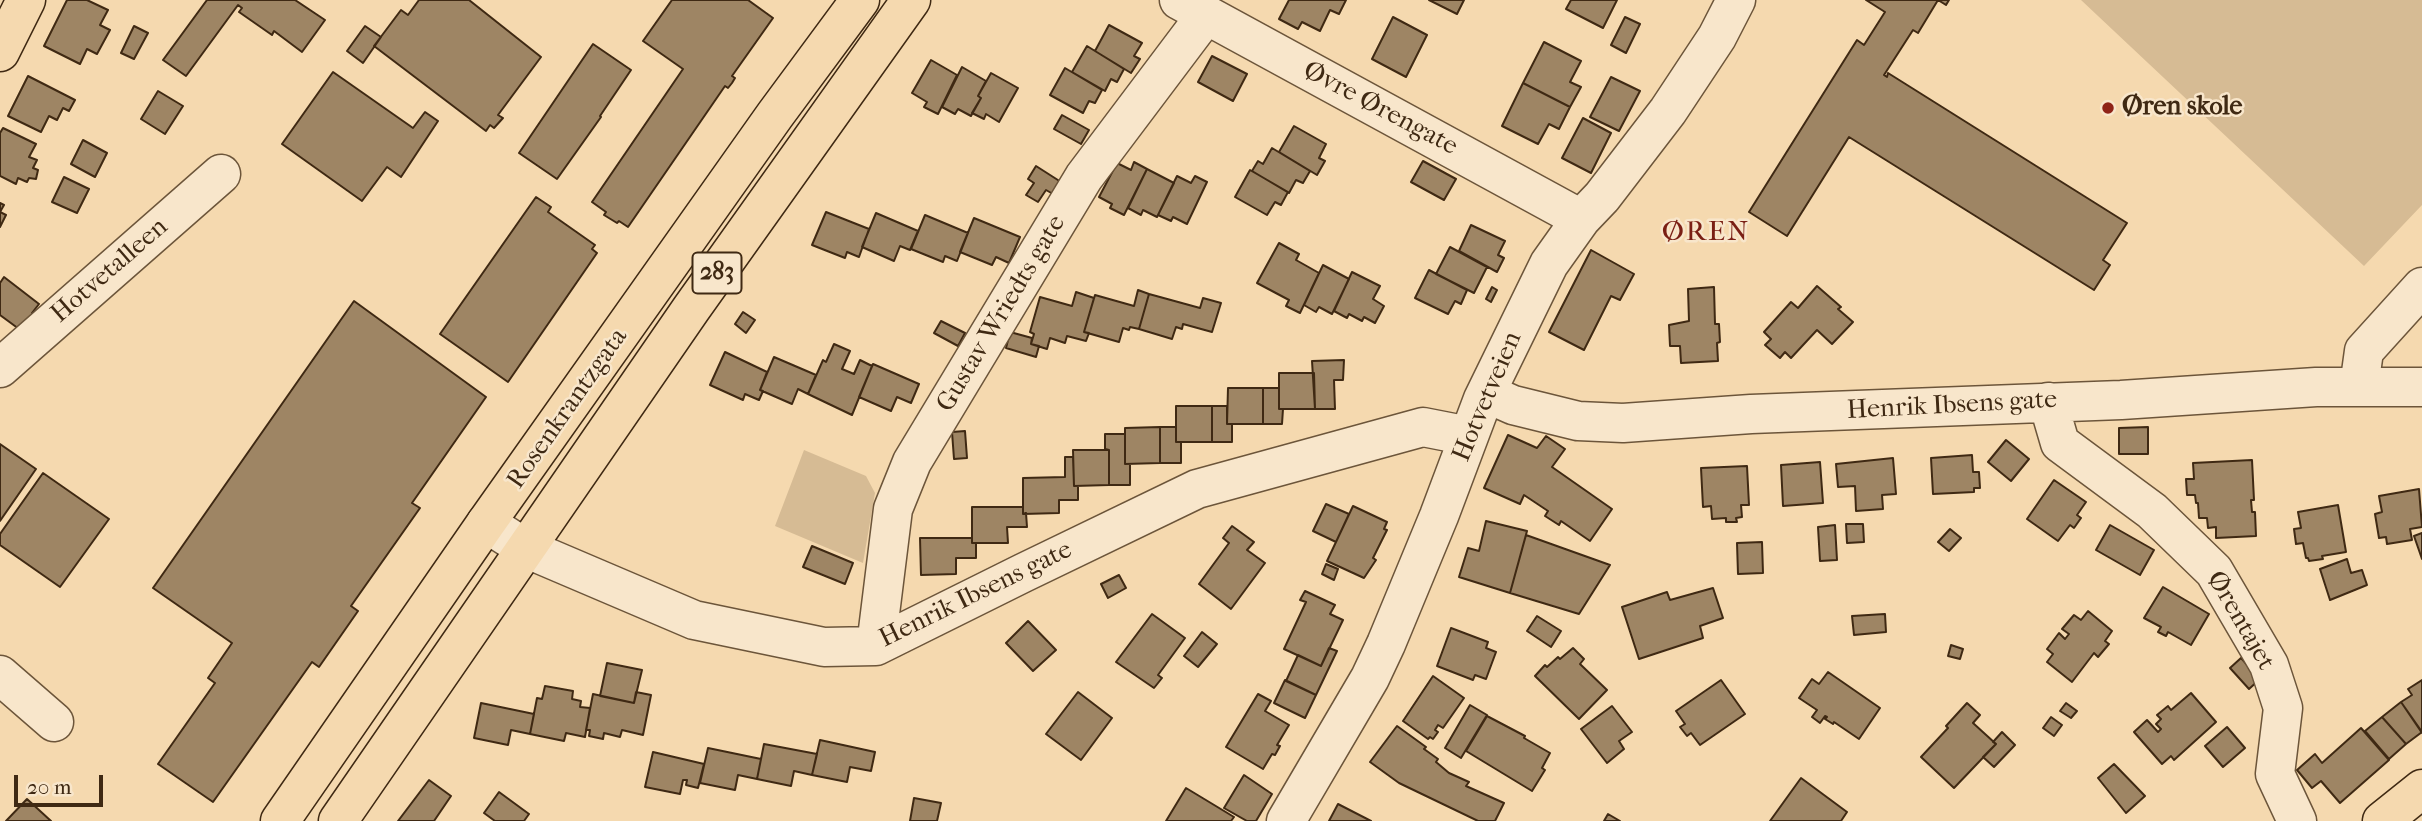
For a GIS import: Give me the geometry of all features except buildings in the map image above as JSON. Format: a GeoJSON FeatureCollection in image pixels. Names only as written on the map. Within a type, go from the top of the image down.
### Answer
{"type":"FeatureCollection","features":[{"type":"Feature","properties":{"kind":"main road"},"geometry":{"type":"LineString","coordinates":[[0,51],[26,0]]}},
{"type":"Feature","properties":{"kind":"main road","name":"Rosenkrantzgata"},"geometry":{"type":"LineString","coordinates":[[280,821],[486,523],[860,0]]}},
{"type":"Feature","properties":{"kind":"main road","name":"Rosenkrantzgata"},"geometry":{"type":"LineString","coordinates":[[338,821],[525,548],[911,0]]}},
{"type":"Feature","properties":{"kind":"main road"},"geometry":{"type":"LineString","coordinates":[[2382,821],[2422,789]]}},
{"type":"Feature","properties":{"kind":"street"},"geometry":{"type":"LineString","coordinates":[[1716,0],[1717,37]]}},
{"type":"Feature","properties":{"kind":"street","name":"Hotvetveien"},"geometry":{"type":"LineString","coordinates":[[1286,821],[1381,655],[1439,516],[1486,393],[1549,264],[1581,219],[1602,197],[1668,111],[1717,37],[1736,0]]}},
{"type":"Feature","properties":{"kind":"street","name":"Øvre Ørengate"},"geometry":{"type":"LineString","coordinates":[[1193,8],[1581,219]]}},
{"type":"Feature","properties":{"kind":"street","name":"Gustav Wriedts gate"},"geometry":{"type":"LineString","coordinates":[[876,646],[893,509],[912,462],[1084,177],[1193,8]]}},
{"type":"Feature","properties":{"kind":"street","name":"Hotvetalleen"},"geometry":{"type":"LineString","coordinates":[[0,368],[220,174]]}},
{"type":"Feature","properties":{"kind":"street"},"geometry":{"type":"LineString","coordinates":[[2359,387],[2364,351],[2422,287]]}},
{"type":"Feature","properties":{"kind":"street","name":"Henrik Ibsens gate"},"geometry":{"type":"LineString","coordinates":[[1486,393],[1513,405],[1568,419],[1623,423],[1751,414],[2134,399],[2316,387],[2422,387]]}},
{"type":"Feature","properties":{"kind":"street","name":"Ørentajet"},"geometry":{"type":"LineString","coordinates":[[2048,402],[2060,443],[2152,511],[2214,571],[2269,665],[2283,708],[2275,774],[2297,821]]}},
{"type":"Feature","properties":{"kind":"street","name":"Henrik Ibsens gate"},"geometry":{"type":"LineString","coordinates":[[486,523],[525,548],[694,620],[824,647],[876,646],[1197,489],[1423,427],[1469,436]]}},
{"type":"Feature","properties":{"kind":"street"},"geometry":{"type":"LineString","coordinates":[[0,675],[54,722]]}},
{"type":"Feature","properties":{"kind":"shaded area"},"geometry":{"type":"Polygon","coordinates":[[[2081,0],[2422,0],[2422,205],[2364,266],[2081,0]]]}},
{"type":"Feature","properties":{"kind":"shaded area"},"geometry":{"type":"Polygon","coordinates":[[[804,450],[866,476],[875,493],[863,563],[775,526],[804,450]]]}},
{"type":"Feature","properties":{"kind":"place","name":"Øren skole"},"geometry":{"type":"Point","coordinates":[2108,108]}},
{"type":"Feature","properties":{"kind":"district","name":"ØREN"},"geometry":{"type":"Point","coordinates":[1706,233]}}]}
